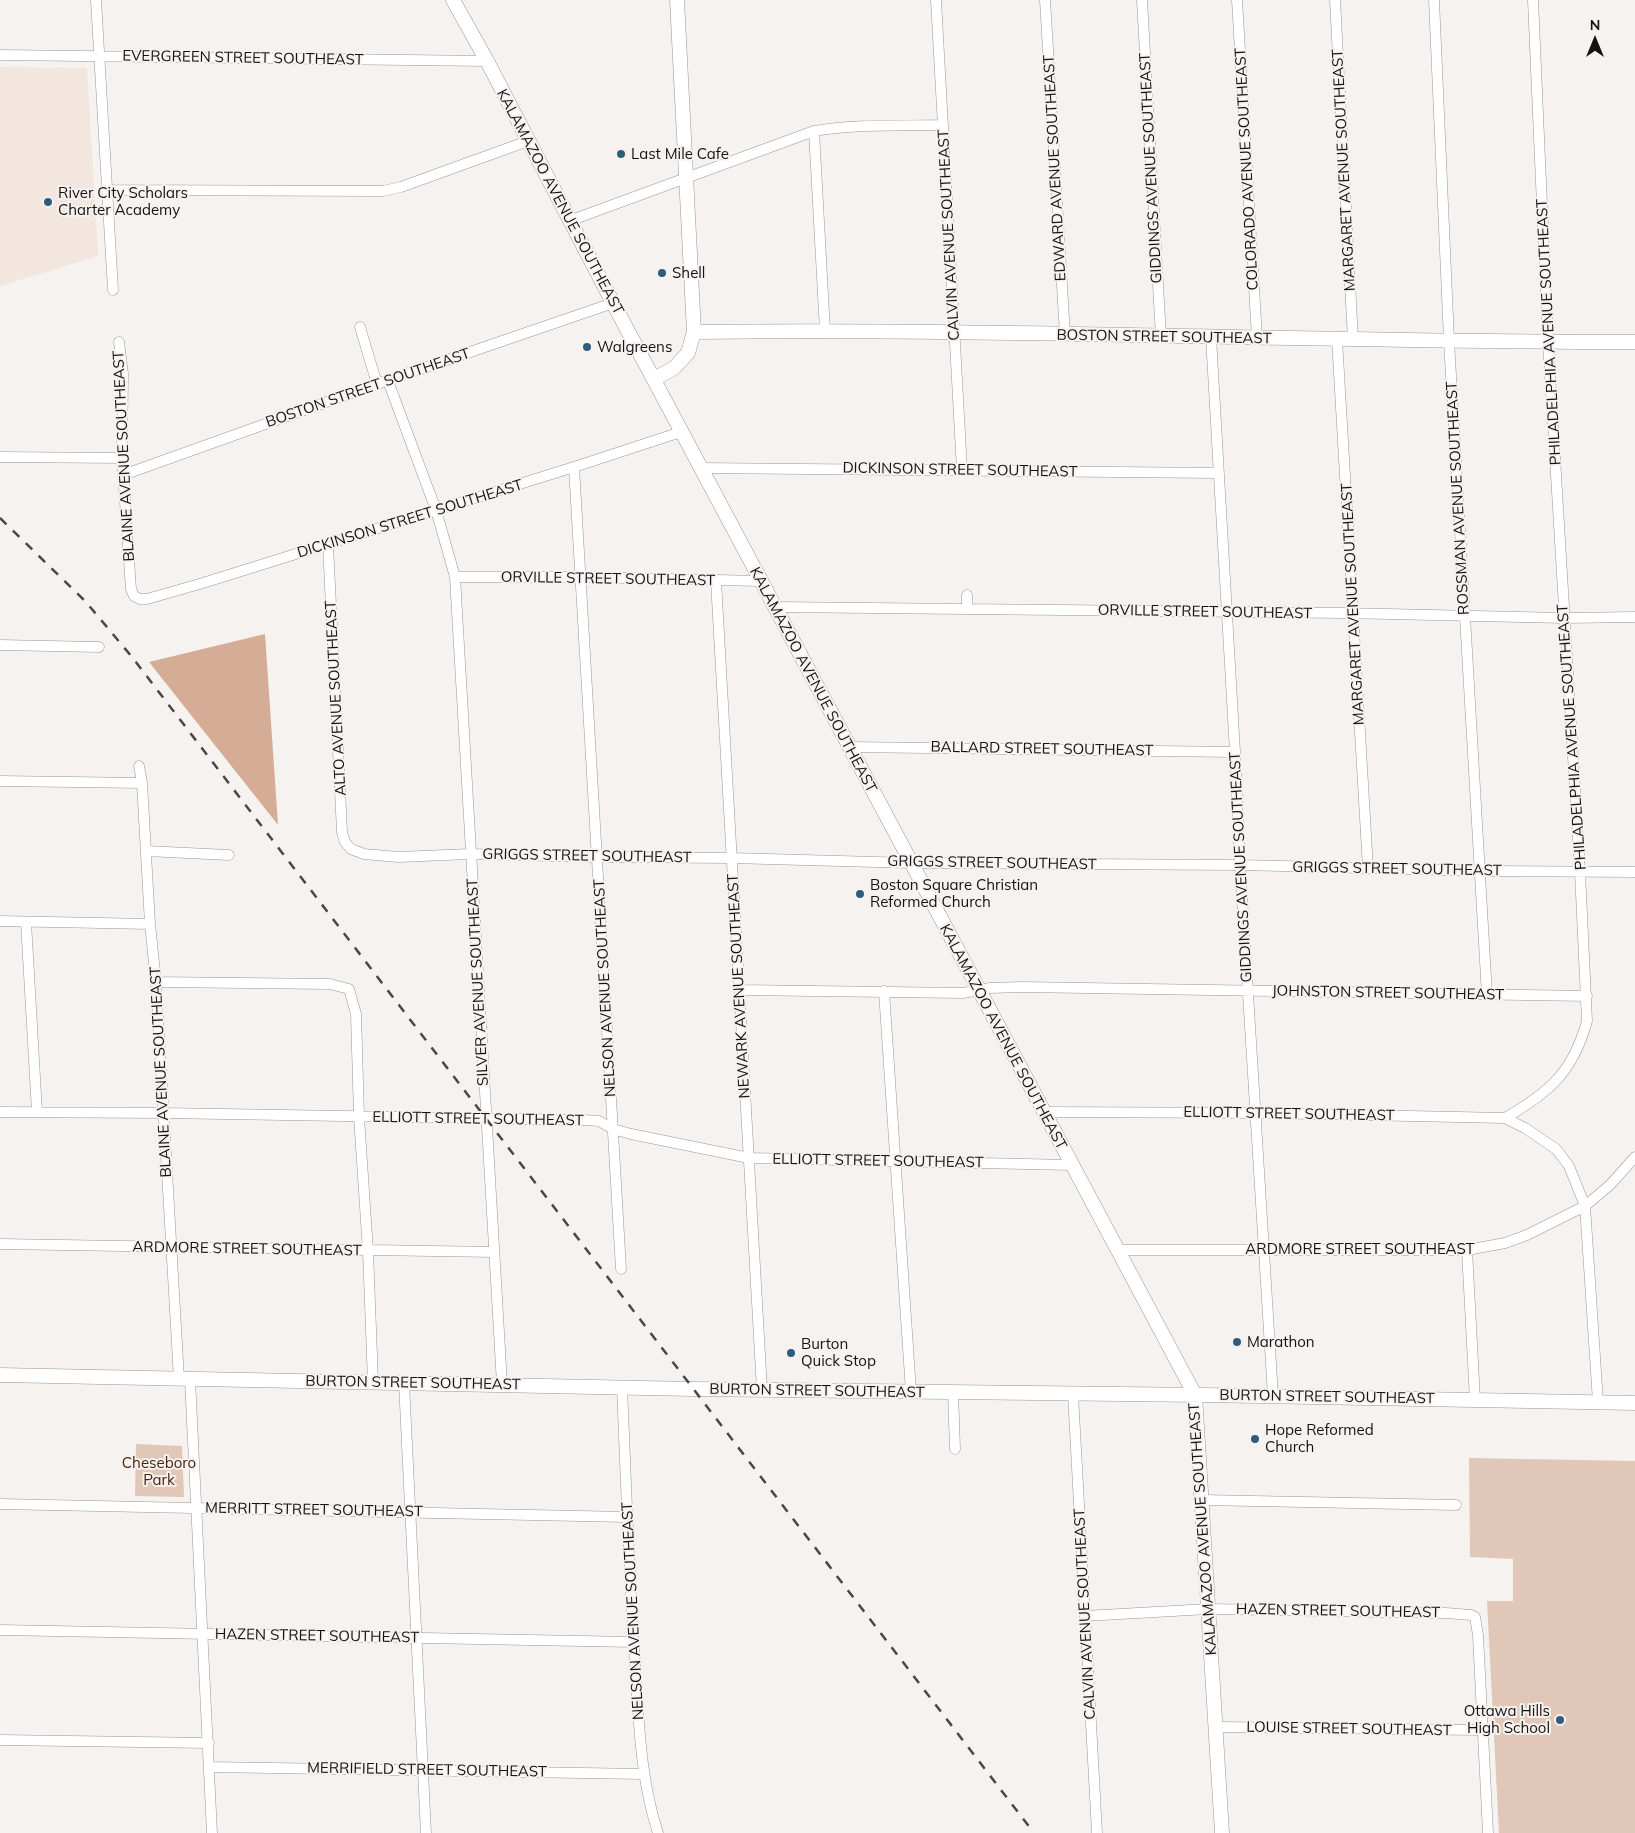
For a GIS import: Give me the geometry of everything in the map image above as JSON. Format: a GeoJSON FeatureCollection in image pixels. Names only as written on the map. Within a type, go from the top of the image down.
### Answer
{"type":"FeatureCollection","features":[{"type":"Feature","properties":{"kind":"main road","name":"KALAMAZOO AVENUE SOUTHEAST"},"geometry":{"type":"LineString","coordinates":[[453,0],[1194,1395],[1222,1833]]}},
{"type":"Feature","properties":{"kind":"main road"},"geometry":{"type":"LineString","coordinates":[[654,379],[674,368],[688,353],[694,332],[677,0]]}},
{"type":"Feature","properties":{"kind":"main road","name":"BOSTON STREET SOUTHEAST"},"geometry":{"type":"LineString","coordinates":[[694,332],[825,331],[1353,340],[1635,342]]}},
{"type":"Feature","properties":{"kind":"main road","name":"BURTON STREET SOUTHEAST"},"geometry":{"type":"LineString","coordinates":[[0,1375],[762,1390],[1273,1396],[1635,1403]]}},
{"type":"Feature","properties":{"kind":"street"},"geometry":{"type":"LineString","coordinates":[[96,0],[113,290]]}},
{"type":"Feature","properties":{"kind":"street","name":"CALVIN AVENUE SOUTHEAST"},"geometry":{"type":"LineString","coordinates":[[936,0],[962,470]]}},
{"type":"Feature","properties":{"kind":"street","name":"EDWARD AVENUE SOUTHEAST"},"geometry":{"type":"LineString","coordinates":[[1045,0],[1065,335]]}},
{"type":"Feature","properties":{"kind":"street","name":"GIDDINGS AVENUE SOUTHEAST"},"geometry":{"type":"LineString","coordinates":[[1142,0],[1161,336]]}},
{"type":"Feature","properties":{"kind":"street","name":"COLORADO AVENUE SOUTHEAST"},"geometry":{"type":"LineString","coordinates":[[1237,0],[1257,338]]}},
{"type":"Feature","properties":{"kind":"street","name":"MARGARET AVENUE SOUTHEAST"},"geometry":{"type":"LineString","coordinates":[[1335,0],[1353,340]]}},
{"type":"Feature","properties":{"kind":"street","name":"ROSSMAN AVENUE SOUTHEAST"},"geometry":{"type":"LineString","coordinates":[[1434,0],[1449,341],[1487,995]]}},
{"type":"Feature","properties":{"kind":"street","name":"PHILADELPHIA AVENUE SOUTHEAST"},"geometry":{"type":"LineString","coordinates":[[1505,1118],[1521,1109],[1560,1078],[1581,1044],[1588,1021],[1548,342],[1533,0]]}},
{"type":"Feature","properties":{"kind":"street","name":"EVERGREEN STREET SOUTHEAST"},"geometry":{"type":"LineString","coordinates":[[0,55],[487,61]]}},
{"type":"Feature","properties":{"kind":"street"},"geometry":{"type":"LineString","coordinates":[[569,221],[814,131],[851,127],[942,125]]}},
{"type":"Feature","properties":{"kind":"street"},"geometry":{"type":"LineString","coordinates":[[814,131],[825,331]]}},
{"type":"Feature","properties":{"kind":"street"},"geometry":{"type":"LineString","coordinates":[[107,190],[383,191],[401,187],[528,141]]}},
{"type":"Feature","properties":{"kind":"street","name":"BOSTON STREET SOUTHEAST"},"geometry":{"type":"LineString","coordinates":[[123,475],[377,384],[613,303]]}},
{"type":"Feature","properties":{"kind":"street"},"geometry":{"type":"LineString","coordinates":[[360,327],[377,384]]}},
{"type":"Feature","properties":{"kind":"street","name":"GIDDINGS AVENUE SOUTHEAST"},"geometry":{"type":"LineString","coordinates":[[1211,337],[1240,865],[1273,1396]]}},
{"type":"Feature","properties":{"kind":"street","name":"MARGARET AVENUE SOUTHEAST"},"geometry":{"type":"LineString","coordinates":[[1337,339],[1368,869]]}},
{"type":"Feature","properties":{"kind":"street","name":"BLAINE AVENUE SOUTHEAST"},"geometry":{"type":"LineString","coordinates":[[119,342],[123,383],[123,475],[131,589],[136,598]]}},
{"type":"Feature","properties":{"kind":"street","name":"SILVER AVENUE SOUTHEAST"},"geometry":{"type":"LineString","coordinates":[[388,381],[436,510],[455,576],[502,1384]]}},
{"type":"Feature","properties":{"kind":"street","name":"DICKINSON STREET SOUTHEAST"},"geometry":{"type":"LineString","coordinates":[[136,598],[147,599],[328,544],[681,432]]}},
{"type":"Feature","properties":{"kind":"street"},"geometry":{"type":"LineString","coordinates":[[0,456],[122,458]]}},
{"type":"Feature","properties":{"kind":"street","name":"NELSON AVENUE SOUTHEAST"},"geometry":{"type":"LineString","coordinates":[[574,467],[622,1269]]}},
{"type":"Feature","properties":{"kind":"street","name":"DICKINSON STREET SOUTHEAST"},"geometry":{"type":"LineString","coordinates":[[701,468],[1218,473]]}},
{"type":"Feature","properties":{"kind":"street","name":"ALTO AVENUE SOUTHEAST"},"geometry":{"type":"LineString","coordinates":[[328,544],[342,832],[345,842],[351,849]]}},
{"type":"Feature","properties":{"kind":"street","name":"ORVILLE STREET SOUTHEAST"},"geometry":{"type":"LineString","coordinates":[[455,576],[761,581]]}},
{"type":"Feature","properties":{"kind":"street","name":"NEWARK AVENUE SOUTHEAST"},"geometry":{"type":"LineString","coordinates":[[716,581],[762,1390]]}},
{"type":"Feature","properties":{"kind":"street"},"geometry":{"type":"LineString","coordinates":[[967,595],[967,609]]}},
{"type":"Feature","properties":{"kind":"street","name":"ORVILLE STREET SOUTHEAST"},"geometry":{"type":"LineString","coordinates":[[775,607],[1465,615],[1564,618],[1635,617]]}},
{"type":"Feature","properties":{"kind":"street"},"geometry":{"type":"LineString","coordinates":[[0,645],[99,647]]}},
{"type":"Feature","properties":{"kind":"street","name":"BALLARD STREET SOUTHEAST"},"geometry":{"type":"LineString","coordinates":[[849,748],[1235,752]]}},
{"type":"Feature","properties":{"kind":"street","name":"BLAINE AVENUE SOUTHEAST"},"geometry":{"type":"LineString","coordinates":[[139,766],[142,783],[150,924],[156,982],[172,1248],[196,1508],[212,1833]]}},
{"type":"Feature","properties":{"kind":"street"},"geometry":{"type":"LineString","coordinates":[[0,781],[142,783]]}},
{"type":"Feature","properties":{"kind":"street","name":"GRIGGS STREET SOUTHEAST"},"geometry":{"type":"LineString","coordinates":[[351,849],[364,854],[398,857],[470,854],[912,863],[1240,865],[1480,871],[1635,872]]}},
{"type":"Feature","properties":{"kind":"street"},"geometry":{"type":"LineString","coordinates":[[146,850],[229,855]]}},
{"type":"Feature","properties":{"kind":"street"},"geometry":{"type":"LineString","coordinates":[[0,921],[150,924]]}},
{"type":"Feature","properties":{"kind":"street"},"geometry":{"type":"LineString","coordinates":[[26,922],[37,1112]]}},
{"type":"Feature","properties":{"kind":"street"},"geometry":{"type":"LineString","coordinates":[[156,982],[330,984],[349,989],[356,1014],[359,1117],[374,1382]]}},
{"type":"Feature","properties":{"kind":"street","name":"JOHNSTON STREET SOUTHEAST"},"geometry":{"type":"LineString","coordinates":[[738,990],[963,993],[990,988],[1022,988],[1588,996]]}},
{"type":"Feature","properties":{"kind":"street"},"geometry":{"type":"LineString","coordinates":[[884,991],[911,1392]]}},
{"type":"Feature","properties":{"kind":"street","name":"ELLIOTT STREET SOUTHEAST"},"geometry":{"type":"LineString","coordinates":[[0,1112],[163,1112],[583,1120],[599,1122],[613,1129],[631,1134],[749,1158],[1070,1164]]}},
{"type":"Feature","properties":{"kind":"street","name":"ELLIOTT STREET SOUTHEAST"},"geometry":{"type":"LineString","coordinates":[[1043,1112],[1255,1113],[1505,1118]]}},
{"type":"Feature","properties":{"kind":"street"},"geometry":{"type":"LineString","coordinates":[[1505,1118],[1526,1128],[1556,1149],[1569,1166],[1585,1206],[1598,1402]]}},
{"type":"Feature","properties":{"kind":"street","name":"ARDMORE STREET SOUTHEAST"},"geometry":{"type":"LineString","coordinates":[[1117,1250],[1467,1250],[1504,1243],[1527,1235],[1585,1206],[1610,1185],[1635,1157]]}},
{"type":"Feature","properties":{"kind":"street","name":"ARDMORE STREET SOUTHEAST"},"geometry":{"type":"LineString","coordinates":[[0,1244],[494,1252]]}},
{"type":"Feature","properties":{"kind":"street"},"geometry":{"type":"LineString","coordinates":[[1467,1250],[1475,1400]]}},
{"type":"Feature","properties":{"kind":"street"},"geometry":{"type":"LineString","coordinates":[[404,1383],[426,1833]]}},
{"type":"Feature","properties":{"kind":"street","name":"NELSON AVENUE SOUTHEAST"},"geometry":{"type":"LineString","coordinates":[[622,1387],[634,1642],[644,1774],[658,1833]]}},
{"type":"Feature","properties":{"kind":"street"},"geometry":{"type":"LineString","coordinates":[[953,1392],[955,1449]]}},
{"type":"Feature","properties":{"kind":"street","name":"CALVIN AVENUE SOUTHEAST"},"geometry":{"type":"LineString","coordinates":[[1073,1394],[1097,1833]]}},
{"type":"Feature","properties":{"kind":"street"},"geometry":{"type":"LineString","coordinates":[[1202,1500],[1456,1505]]}},
{"type":"Feature","properties":{"kind":"street","name":"MERRITT STREET SOUTHEAST"},"geometry":{"type":"LineString","coordinates":[[0,1504],[628,1517]]}},
{"type":"Feature","properties":{"kind":"street","name":"HAZEN STREET SOUTHEAST"},"geometry":{"type":"LineString","coordinates":[[1085,1616],[1208,1609],[1471,1615],[1475,1618],[1478,1635],[1482,1730]]}},
{"type":"Feature","properties":{"kind":"street","name":"HAZEN STREET SOUTHEAST"},"geometry":{"type":"LineString","coordinates":[[0,1630],[634,1642]]}},
{"type":"Feature","properties":{"kind":"street","name":"LOUISE STREET SOUTHEAST"},"geometry":{"type":"LineString","coordinates":[[1216,1727],[1482,1730]]}},
{"type":"Feature","properties":{"kind":"street"},"geometry":{"type":"LineString","coordinates":[[1482,1730],[1488,1833]]}},
{"type":"Feature","properties":{"kind":"street"},"geometry":{"type":"LineString","coordinates":[[0,1740],[209,1744]]}},
{"type":"Feature","properties":{"kind":"street","name":"MERRIFIELD STREET SOUTHEAST"},"geometry":{"type":"LineString","coordinates":[[209,1767],[644,1774]]}},
{"type":"Feature","properties":{"kind":"shaded area","name":"River City Scholars Charter Academy"},"geometry":{"type":"Polygon","coordinates":[[[0,67],[87,68],[98,256],[0,286],[0,67]]]}},
{"type":"Feature","properties":{"kind":"shaded area"},"geometry":{"type":"Polygon","coordinates":[[[265,634],[278,825],[149,662],[265,634]]]}},
{"type":"Feature","properties":{"kind":"green space","name":"Cheseboro Park"},"geometry":{"type":"Polygon","coordinates":[[[136,1444],[182,1446],[184,1497],[135,1496],[136,1444]]]}},
{"type":"Feature","properties":{"kind":"green space","name":"Ottawa Hills High School"},"geometry":{"type":"Polygon","coordinates":[[[1469,1458],[1635,1461],[1635,1833],[1499,1833],[1487,1601],[1513,1601],[1513,1559],[1470,1557],[1469,1458]]]}},
{"type":"Feature","properties":{"kind":"railway"},"geometry":{"type":"LineString","coordinates":[[0,518],[86,602],[132,657],[1034,1833]]}},
{"type":"Feature","properties":{"kind":"place","name":"Last Mile Cafe"},"geometry":{"type":"Point","coordinates":[621,154]}},
{"type":"Feature","properties":{"kind":"place","name":"River City Scholars Charter Academy"},"geometry":{"type":"Point","coordinates":[48,202]}},
{"type":"Feature","properties":{"kind":"place","name":"Shell"},"geometry":{"type":"Point","coordinates":[662,273]}},
{"type":"Feature","properties":{"kind":"place","name":"Walgreens"},"geometry":{"type":"Point","coordinates":[587,347]}},
{"type":"Feature","properties":{"kind":"place","name":"Boston Square Christian Reformed Church"},"geometry":{"type":"Point","coordinates":[860,894]}},
{"type":"Feature","properties":{"kind":"place","name":"Marathon"},"geometry":{"type":"Point","coordinates":[1237,1342]}},
{"type":"Feature","properties":{"kind":"place","name":"Burton Quick Stop"},"geometry":{"type":"Point","coordinates":[791,1353]}},
{"type":"Feature","properties":{"kind":"place","name":"Hope Reformed Church"},"geometry":{"type":"Point","coordinates":[1255,1439]}},
{"type":"Feature","properties":{"kind":"place","name":"Ottawa Hills High School"},"geometry":{"type":"Point","coordinates":[1560,1720]}}]}
